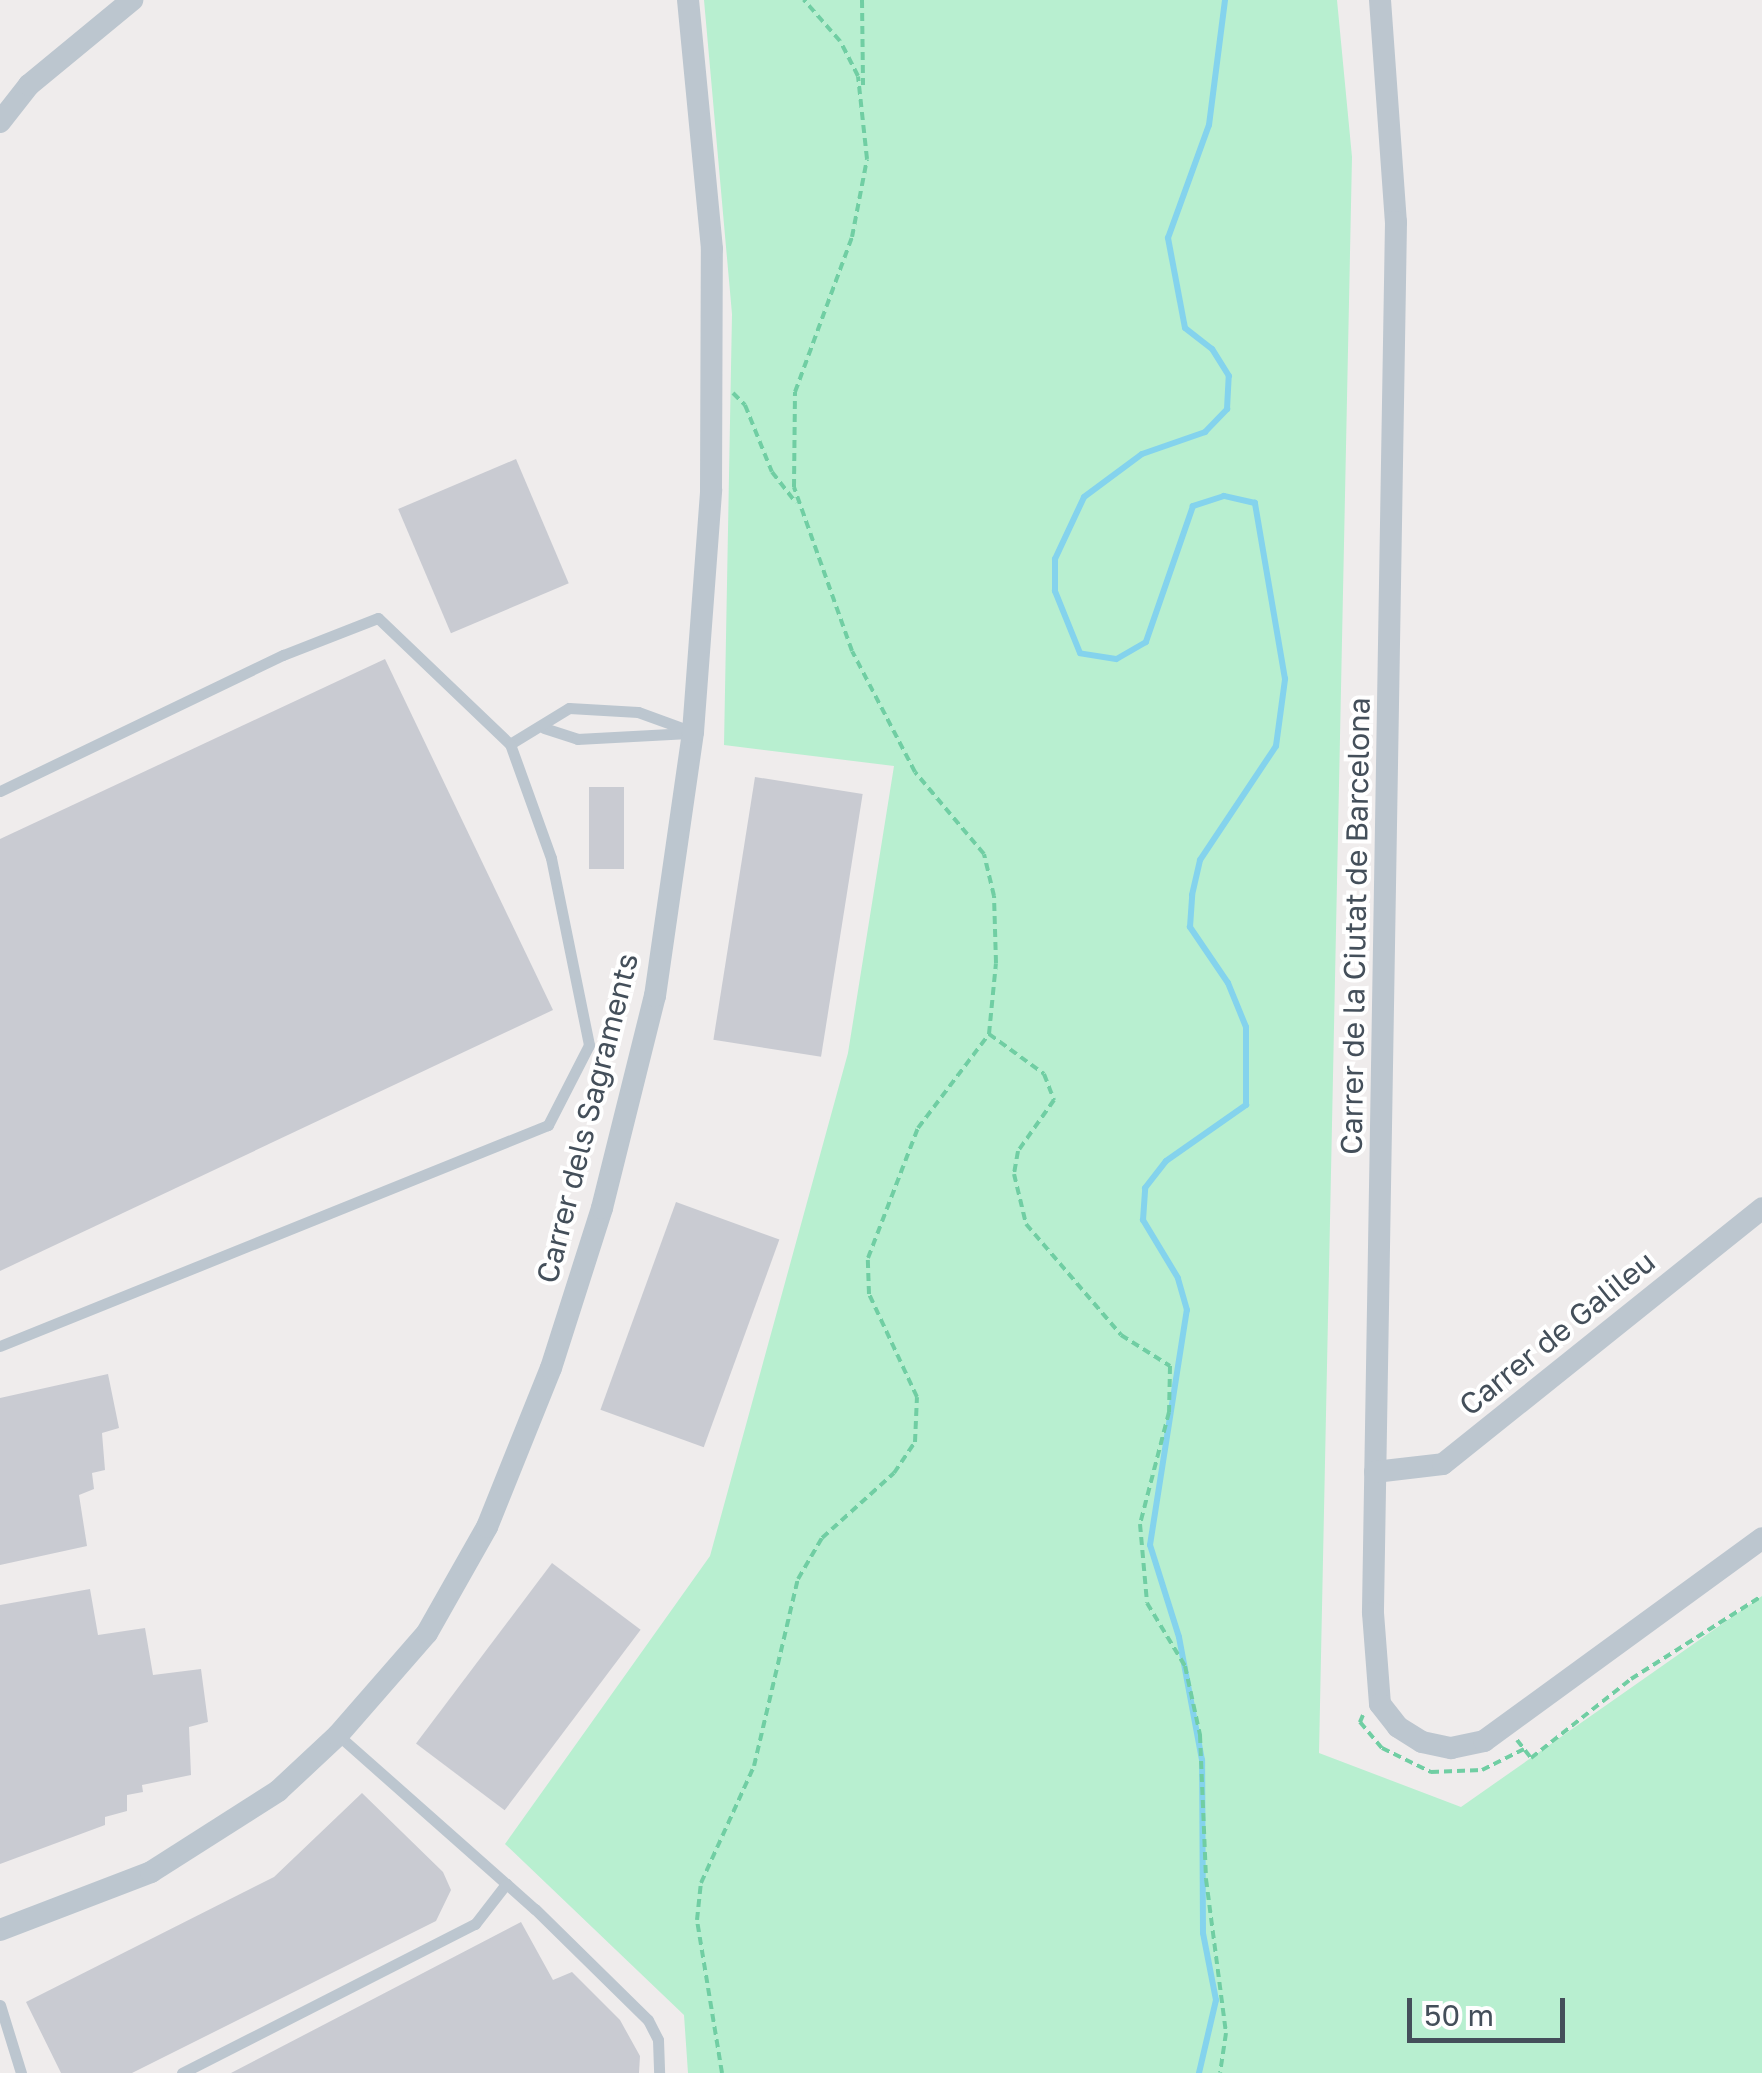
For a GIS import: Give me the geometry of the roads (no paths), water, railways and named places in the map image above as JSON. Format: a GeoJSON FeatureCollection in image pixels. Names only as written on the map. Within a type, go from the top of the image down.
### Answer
{"type":"FeatureCollection","features":[{"type":"Feature","properties":{"kind":"street"},"geometry":{"type":"LineString","coordinates":[[0,122],[29,85],[132,0]]}},
{"type":"Feature","properties":{"kind":"street","name":"Carrer dels Sagraments"},"geometry":{"type":"LineString","coordinates":[[0,1930],[151,1872],[278,1791],[338,1736],[428,1633],[487,1527],[551,1368],[602,1208],[654,996],[693,732],[711,490],[712,249],[688,0]]}},
{"type":"Feature","properties":{"kind":"street","name":"Carrer de la Ciutat de Barcelona"},"geometry":{"type":"LineString","coordinates":[[1380,0],[1396,237],[1375,1472],[1373,1673],[1380,1704],[1398,1727],[1432,1745],[1472,1745],[1507,1727],[1762,1538]]}},
{"type":"Feature","properties":{"kind":"street","name":"Carrer de Galileu"},"geometry":{"type":"LineString","coordinates":[[1375,1472],[1443,1464],[1762,1208]]}},
{"type":"Feature","properties":{"kind":"lane"},"geometry":{"type":"LineString","coordinates":[[0,791],[282,655],[378,618],[510,744],[551,858],[589,1044],[548,1125],[0,1346]]}},
{"type":"Feature","properties":{"kind":"lane"},"geometry":{"type":"LineString","coordinates":[[510,744],[544,728],[569,708],[638,712],[693,732]]}},
{"type":"Feature","properties":{"kind":"lane"},"geometry":{"type":"LineString","coordinates":[[544,728],[577,739],[693,732]]}},
{"type":"Feature","properties":{"kind":"lane"},"geometry":{"type":"LineString","coordinates":[[338,1736],[506,1884],[648,2020],[658,2040],[659,2073]]}},
{"type":"Feature","properties":{"kind":"lane"},"geometry":{"type":"LineString","coordinates":[[182,2073],[475,1924],[506,1884]]}},
{"type":"Feature","properties":{"kind":"lane"},"geometry":{"type":"LineString","coordinates":[[0,2005],[21,2073]]}},
{"type":"Feature","properties":{"kind":"waterway"},"geometry":{"type":"LineString","coordinates":[[1199,2073],[1216,2000],[1203,1933],[1202,1760],[1179,1637],[1150,1545],[1187,1310],[1178,1278],[1143,1220],[1145,1188],[1166,1161],[1246,1105],[1246,1027],[1228,983],[1190,927],[1192,895],[1200,860],[1276,746],[1285,679],[1255,503],[1224,496],[1193,506],[1146,642],[1116,659],[1080,653],[1055,591],[1055,559],[1084,497],[1142,454],[1205,432],[1227,409],[1229,376],[1212,349],[1185,328],[1168,238],[1209,125],[1225,0]]}}]}
